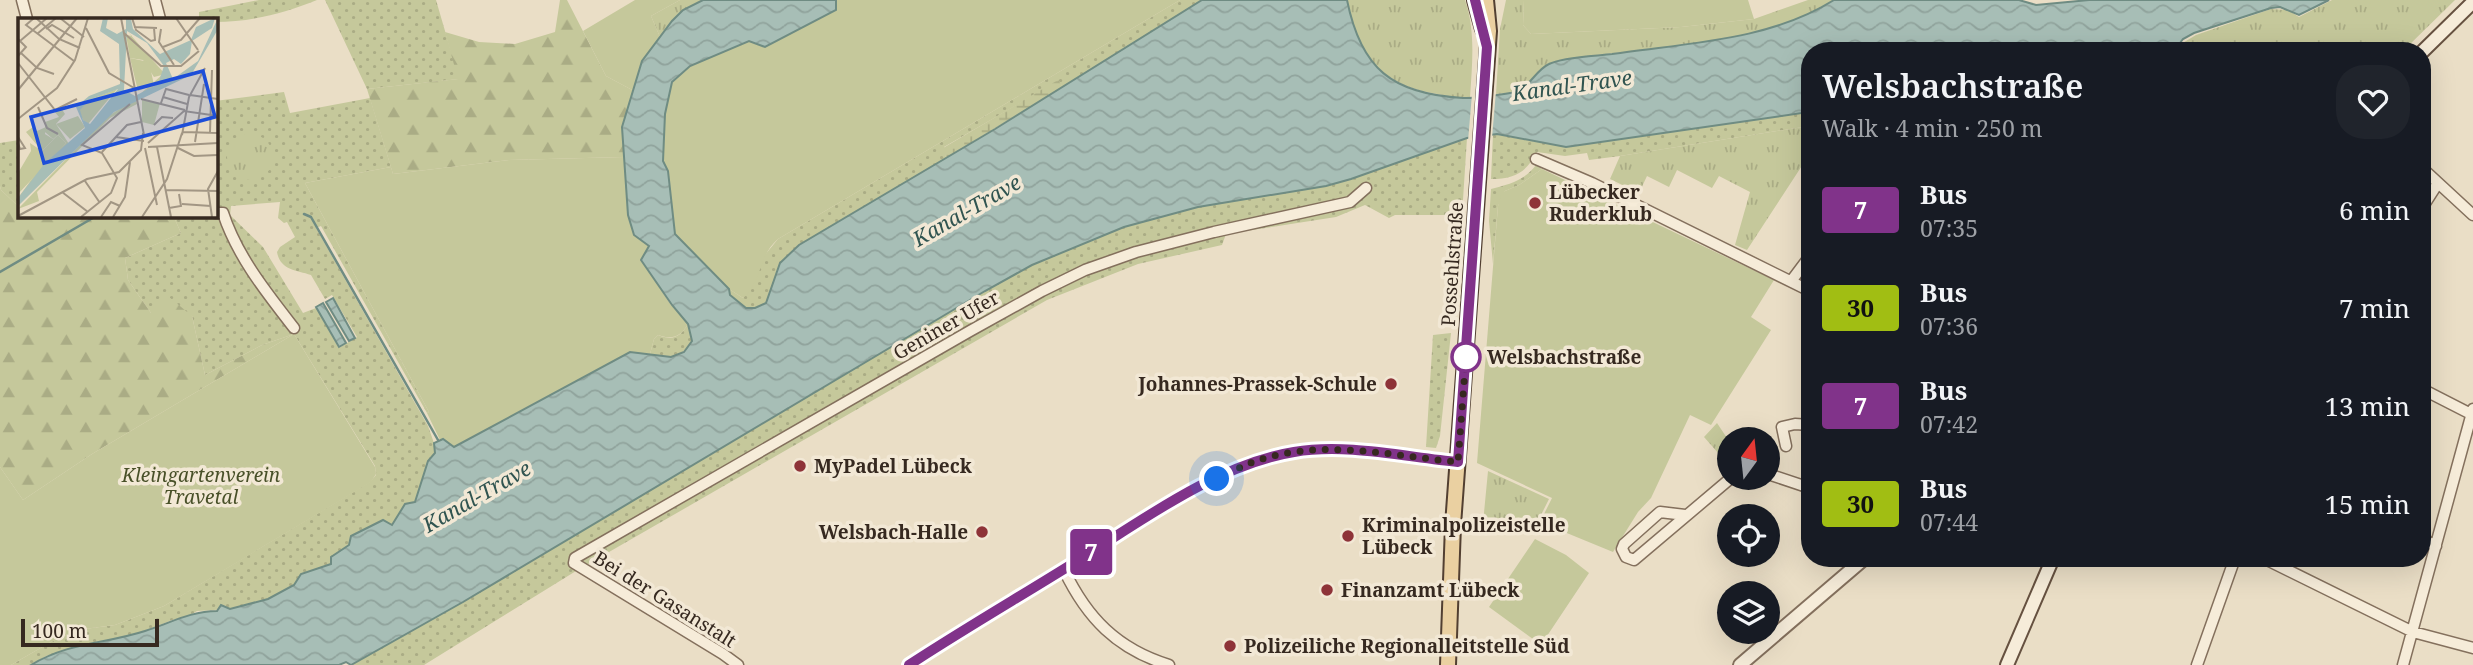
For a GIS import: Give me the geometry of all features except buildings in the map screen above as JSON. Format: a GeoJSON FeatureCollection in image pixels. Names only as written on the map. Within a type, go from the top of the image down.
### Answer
{"type":"FeatureCollection","features":[{"type":"Feature","properties":{"kind":"main road"},"geometry":{"type":"LineString","coordinates":[[1475,0],[1487,47]]}},
{"type":"Feature","properties":{"kind":"main road","name":"Possehlstraße"},"geometry":{"type":"LineString","coordinates":[[1446,665],[1488,0]]}},
{"type":"Feature","properties":{"kind":"main road"},"geometry":{"type":"LineString","coordinates":[[2431,43],[2473,2]]}},
{"type":"Feature","properties":{"kind":"main road"},"geometry":{"type":"LineString","coordinates":[[1740,665],[1854,567]]}},
{"type":"Feature","properties":{"kind":"main road"},"geometry":{"type":"LineString","coordinates":[[2007,665],[2049,567]]}},
{"type":"Feature","properties":{"kind":"street"},"geometry":{"type":"LineString","coordinates":[[22,0],[27,18]]}},
{"type":"Feature","properties":{"kind":"street"},"geometry":{"type":"LineString","coordinates":[[155,0],[160,18]]}},
{"type":"Feature","properties":{"kind":"street"},"geometry":{"type":"LineString","coordinates":[[1536,159],[1554,165],[1801,286]]}},
{"type":"Feature","properties":{"kind":"street"},"geometry":{"type":"LineString","coordinates":[[2431,176],[2473,215]]}},
{"type":"Feature","properties":{"kind":"street"},"geometry":{"type":"LineString","coordinates":[[2431,194],[2438,183]]}},
{"type":"Feature","properties":{"kind":"street","name":"Geniner Ufer"},"geometry":{"type":"LineString","coordinates":[[574,563],[575,558],[1042,291],[1136,252],[1350,202],[1366,188]]}},
{"type":"Feature","properties":{"kind":"street"},"geometry":{"type":"LineString","coordinates":[[217,213],[223,213],[240,254],[294,328]]}},
{"type":"Feature","properties":{"kind":"street"},"geometry":{"type":"LineString","coordinates":[[1792,280],[1801,268]]}},
{"type":"Feature","properties":{"kind":"street"},"geometry":{"type":"LineString","coordinates":[[2431,393],[2472,413],[2431,565]]}},
{"type":"Feature","properties":{"kind":"street"},"geometry":{"type":"LineString","coordinates":[[1786,446],[1782,427],[1801,424]]}},
{"type":"Feature","properties":{"kind":"street"},"geometry":{"type":"LineString","coordinates":[[909,665],[1182,495],[1260,459],[1326,448],[1458,462]]}},
{"type":"Feature","properties":{"kind":"street"},"geometry":{"type":"LineString","coordinates":[[1780,478],[1801,485]]}},
{"type":"Feature","properties":{"kind":"street"},"geometry":{"type":"LineString","coordinates":[[1685,515],[1660,512],[1624,544],[1622,549],[1626,556],[1634,559],[1717,489]]}},
{"type":"Feature","properties":{"kind":"street"},"geometry":{"type":"LineString","coordinates":[[2431,543],[2436,546]]}},
{"type":"Feature","properties":{"kind":"street","name":"Bei der Gasanstalt"},"geometry":{"type":"LineString","coordinates":[[574,563],[738,665]]}},
{"type":"Feature","properties":{"kind":"street"},"geometry":{"type":"LineString","coordinates":[[2197,665],[2232,567]]}},
{"type":"Feature","properties":{"kind":"street"},"geometry":{"type":"LineString","coordinates":[[2281,567],[2413,632],[2473,648]]}},
{"type":"Feature","properties":{"kind":"street"},"geometry":{"type":"LineString","coordinates":[[2403,665],[2430,567]]}},
{"type":"Feature","properties":{"kind":"street"},"geometry":{"type":"LineString","coordinates":[[1064,569],[1076,595],[1104,629],[1132,651],[1169,665]]}},
{"type":"Feature","properties":{"kind":"green space"},"geometry":{"type":"Polygon","coordinates":[[[259,0],[317,0],[280,13],[228,22],[217,22],[217,18],[199,18],[199,12],[259,0]]]}},
{"type":"Feature","properties":{"kind":"green space"},"geometry":{"type":"Polygon","coordinates":[[[325,0],[436,0],[459,79],[367,89],[325,0]]]}},
{"type":"Feature","properties":{"kind":"green space"},"geometry":{"type":"Polygon","coordinates":[[[560,0],[567,0],[606,76],[634,91],[622,127],[624,157],[509,160],[393,174],[367,89],[458,79],[445,32],[479,42],[515,44],[555,32],[560,0]]]}},
{"type":"Feature","properties":{"kind":"green space"},"geometry":{"type":"Polygon","coordinates":[[[635,0],[680,0],[651,16],[660,37],[642,61],[634,91],[606,76],[583,31],[635,0]]]}},
{"type":"Feature","properties":{"kind":"green space"},"geometry":{"type":"Polygon","coordinates":[[[680,0],[703,0],[683,10],[660,37],[651,16],[680,0]]]}},
{"type":"Feature","properties":{"kind":"green space"},"geometry":{"type":"Polygon","coordinates":[[[836,0],[1180,0],[778,239],[767,253],[754,284],[743,298],[729,289],[675,234],[668,171],[663,161],[665,114],[672,82],[690,66],[749,41],[765,47],[835,10],[836,0]]]}},
{"type":"Feature","properties":{"kind":"green space"},"geometry":{"type":"Polygon","coordinates":[[[1180,0],[1202,0],[1063,87],[1058,81],[944,147],[946,158],[799,245],[780,263],[766,303],[746,309],[730,295],[729,289],[743,298],[764,256],[778,239],[1180,0]]]}},
{"type":"Feature","properties":{"kind":"green space"},"geometry":{"type":"Polygon","coordinates":[[[1347,0],[1465,0],[1472,36],[1470,98],[1451,97],[1413,88],[1384,73],[1364,50],[1347,0]]]}},
{"type":"Feature","properties":{"kind":"green space"},"geometry":{"type":"Polygon","coordinates":[[[1506,0],[1524,0],[1523,25],[1531,34],[1681,27],[1754,19],[1808,0],[1834,0],[1803,17],[1734,37],[1554,62],[1545,66],[1523,89],[1513,93],[1496,94],[1500,29],[1506,0]]]}},
{"type":"Feature","properties":{"kind":"green space"},"geometry":{"type":"Polygon","coordinates":[[[1524,0],[1748,0],[1754,19],[1681,27],[1531,34],[1523,25],[1524,0]]]}},
{"type":"Feature","properties":{"kind":"green space"},"geometry":{"type":"Polygon","coordinates":[[[2332,0],[2455,0],[2412,42],[2184,42],[2196,35],[2271,9],[2288,10],[2299,17],[2332,0]]]}},
{"type":"Feature","properties":{"kind":"green space"},"geometry":{"type":"Polygon","coordinates":[[[1058,80],[1063,87],[946,158],[943,148],[1058,80]]]}},
{"type":"Feature","properties":{"kind":"green space"},"geometry":{"type":"Polygon","coordinates":[[[284,92],[290,113],[370,98],[391,167],[305,183],[429,412],[427,413],[321,226],[316,228],[428,426],[435,453],[428,461],[415,502],[405,505],[392,525],[350,545],[332,557],[332,564],[301,574],[294,585],[268,599],[230,609],[197,611],[145,631],[46,656],[31,665],[11,665],[77,630],[115,625],[164,606],[370,482],[376,475],[375,466],[294,334],[262,345],[205,375],[192,316],[151,313],[128,280],[125,258],[181,233],[174,217],[217,217],[217,101],[284,92]],[[280,202],[231,206],[230,215],[263,247],[303,313],[316,308],[339,348],[357,337],[332,295],[325,299],[311,275],[281,262],[277,252],[295,237],[287,222],[284,223],[278,218],[280,202]]]}},
{"type":"Feature","properties":{"kind":"green space"},"geometry":{"type":"Polygon","coordinates":[[[1801,113],[1801,127],[1620,156],[1589,160],[1587,153],[1565,156],[1537,152],[1524,170],[1506,178],[1491,179],[1493,134],[1566,147],[1801,113]]]}},
{"type":"Feature","properties":{"kind":"green space"},"geometry":{"type":"Polygon","coordinates":[[[1801,127],[1801,167],[1747,250],[1735,245],[1750,192],[1719,176],[1712,188],[1677,170],[1669,187],[1647,176],[1639,193],[1610,179],[1620,156],[1801,127]]]}},
{"type":"Feature","properties":{"kind":"green space"},"geometry":{"type":"Polygon","coordinates":[[[250,134],[266,141],[273,157],[266,173],[250,180],[234,173],[227,157],[234,141],[250,134]]]}},
{"type":"Feature","properties":{"kind":"green space"},"geometry":{"type":"Polygon","coordinates":[[[1467,138],[1462,215],[1395,215],[1389,218],[1365,205],[1336,217],[1226,234],[1222,245],[1138,264],[1047,300],[576,571],[424,665],[351,665],[463,602],[1032,265],[1124,227],[1198,207],[1327,186],[1467,138]]]}},
{"type":"Feature","properties":{"kind":"green space"},"geometry":{"type":"Polygon","coordinates":[[[18,140],[18,206],[1,190],[0,143],[18,140]]]}},
{"type":"Feature","properties":{"kind":"green space"},"geometry":{"type":"Polygon","coordinates":[[[624,157],[628,215],[634,235],[650,246],[641,260],[671,305],[688,324],[676,336],[658,335],[654,339],[650,354],[630,352],[454,447],[443,439],[440,440],[427,413],[429,412],[305,183],[391,167],[393,174],[509,160],[624,157]]]}},
{"type":"Feature","properties":{"kind":"green space"},"geometry":{"type":"Polygon","coordinates":[[[1536,165],[1542,169],[1505,191],[1498,206],[1493,264],[1489,221],[1491,189],[1521,178],[1536,165]]]}},
{"type":"Feature","properties":{"kind":"green space"},"geometry":{"type":"Polygon","coordinates":[[[1542,169],[1774,280],[1751,317],[1771,330],[1711,425],[1690,415],[1651,498],[1638,512],[1613,552],[1540,522],[1552,498],[1477,463],[1498,206],[1505,191],[1542,169]]]}},
{"type":"Feature","properties":{"kind":"green space"},"geometry":{"type":"Polygon","coordinates":[[[0,186],[18,206],[18,217],[61,220],[67,217],[174,217],[181,233],[125,258],[128,280],[151,313],[169,297],[192,316],[205,375],[262,345],[294,334],[92,454],[23,500],[0,467],[0,186]]]}},
{"type":"Feature","properties":{"kind":"green space"},"geometry":{"type":"Polygon","coordinates":[[[688,324],[692,341],[683,351],[674,356],[650,354],[654,339],[658,335],[676,337],[688,324]]]}},
{"type":"Feature","properties":{"kind":"green space"},"geometry":{"type":"Polygon","coordinates":[[[1451,333],[1440,436],[1436,448],[1426,447],[1433,335],[1451,333]]]}},
{"type":"Feature","properties":{"kind":"green space","name":"Kleingartenverein Travetal"},"geometry":{"type":"Polygon","coordinates":[[[294,334],[375,467],[376,474],[371,482],[164,606],[115,625],[77,630],[11,665],[0,665],[0,467],[23,500],[92,454],[294,334]]]}},
{"type":"Feature","properties":{"kind":"green space"},"geometry":{"type":"Polygon","coordinates":[[[1717,423],[1720,427],[1717,427],[1717,452],[1704,437],[1717,423]]]}},
{"type":"Feature","properties":{"kind":"green space"},"geometry":{"type":"Polygon","coordinates":[[[1488,471],[1549,499],[1536,525],[1483,523],[1488,471]]]}},
{"type":"Feature","properties":{"kind":"green space"},"geometry":{"type":"Polygon","coordinates":[[[1535,539],[1566,555],[1589,573],[1541,645],[1489,607],[1535,539]]]}},
{"type":"Feature","properties":{"kind":"water","name":"Kanal-Trave"},"geometry":{"type":"Polygon","coordinates":[[[703,0],[836,0],[836,10],[765,47],[749,41],[690,66],[672,82],[665,114],[663,161],[668,171],[675,234],[729,289],[730,295],[746,308],[755,308],[766,303],[780,263],[799,245],[995,129],[1202,0],[1347,0],[1361,44],[1371,60],[1384,73],[1417,91],[1470,98],[1517,92],[1544,67],[1555,62],[1698,43],[1755,32],[1809,14],[1834,0],[2019,0],[2036,5],[2089,0],[2329,0],[2299,15],[2280,7],[2271,8],[2194,33],[2181,42],[1801,42],[1801,113],[1566,147],[1497,134],[1467,138],[1326,186],[1198,207],[1124,227],[1032,265],[985,291],[463,602],[351,665],[346,662],[339,665],[31,665],[59,652],[145,631],[189,615],[217,611],[221,605],[230,609],[268,599],[294,585],[301,574],[331,564],[331,557],[349,545],[351,536],[383,520],[392,525],[405,504],[415,502],[428,461],[435,453],[434,443],[443,439],[454,447],[630,352],[671,357],[684,352],[692,341],[688,324],[641,260],[649,246],[634,235],[628,215],[622,127],[642,61],[683,10],[703,0]]]}},
{"type":"Feature","properties":{"kind":"water"},"geometry":{"type":"Polygon","coordinates":[[[333,298],[355,338],[349,341],[326,302],[333,298]]]}},
{"type":"Feature","properties":{"kind":"water"},"geometry":{"type":"Polygon","coordinates":[[[323,303],[346,343],[339,347],[316,307],[323,303]]]}},
{"type":"Feature","properties":{"kind":"pier"},"geometry":{"type":"Polygon","coordinates":[[[1496,91],[1492,138],[1468,141],[1472,94],[1496,91]]]}},
{"type":"Feature","properties":{"kind":"waterway"},"geometry":{"type":"LineString","coordinates":[[304,214],[311,217],[438,440]]}},
{"type":"Feature","properties":{"kind":"waterway"},"geometry":{"type":"LineString","coordinates":[[0,272],[95,217]]}},
{"type":"Feature","properties":{"kind":"bus line","name":"7"},"geometry":{"type":"LineString","coordinates":[[909,665],[1182,495],[1260,459],[1326,448],[1458,462],[1487,47],[1475,0]]}},
{"type":"Feature","properties":{"kind":"place","name":"Lübecker Ruderklub"},"geometry":{"type":"Point","coordinates":[1535,203]}},
{"type":"Feature","properties":{"kind":"place","name":"Welsbachstraße"},"geometry":{"type":"Point","coordinates":[1466,357]}},
{"type":"Feature","properties":{"kind":"place","name":"Johannes-Prassek-Schule"},"geometry":{"type":"Point","coordinates":[1391,384]}},
{"type":"Feature","properties":{"kind":"place","name":"MyPadel Lübeck"},"geometry":{"type":"Point","coordinates":[800,466]}},
{"type":"Feature","properties":{"kind":"place","name":"Welsbach-Halle"},"geometry":{"type":"Point","coordinates":[982,532]}},
{"type":"Feature","properties":{"kind":"place","name":"Kriminalpolizeistelle Lübeck"},"geometry":{"type":"Point","coordinates":[1348,536]}},
{"type":"Feature","properties":{"kind":"place","name":"Finanzamt Lübeck"},"geometry":{"type":"Point","coordinates":[1327,590]}},
{"type":"Feature","properties":{"kind":"place","name":"Polizeiliche Regionalleitstelle Süd"},"geometry":{"type":"Point","coordinates":[1230,646]}},
{"type":"Feature","properties":{"kind":"route"},"geometry":{"type":"LineString","coordinates":[[1217,479],[1260,459],[1326,448],[1458,462],[1466,357]]}}]}
